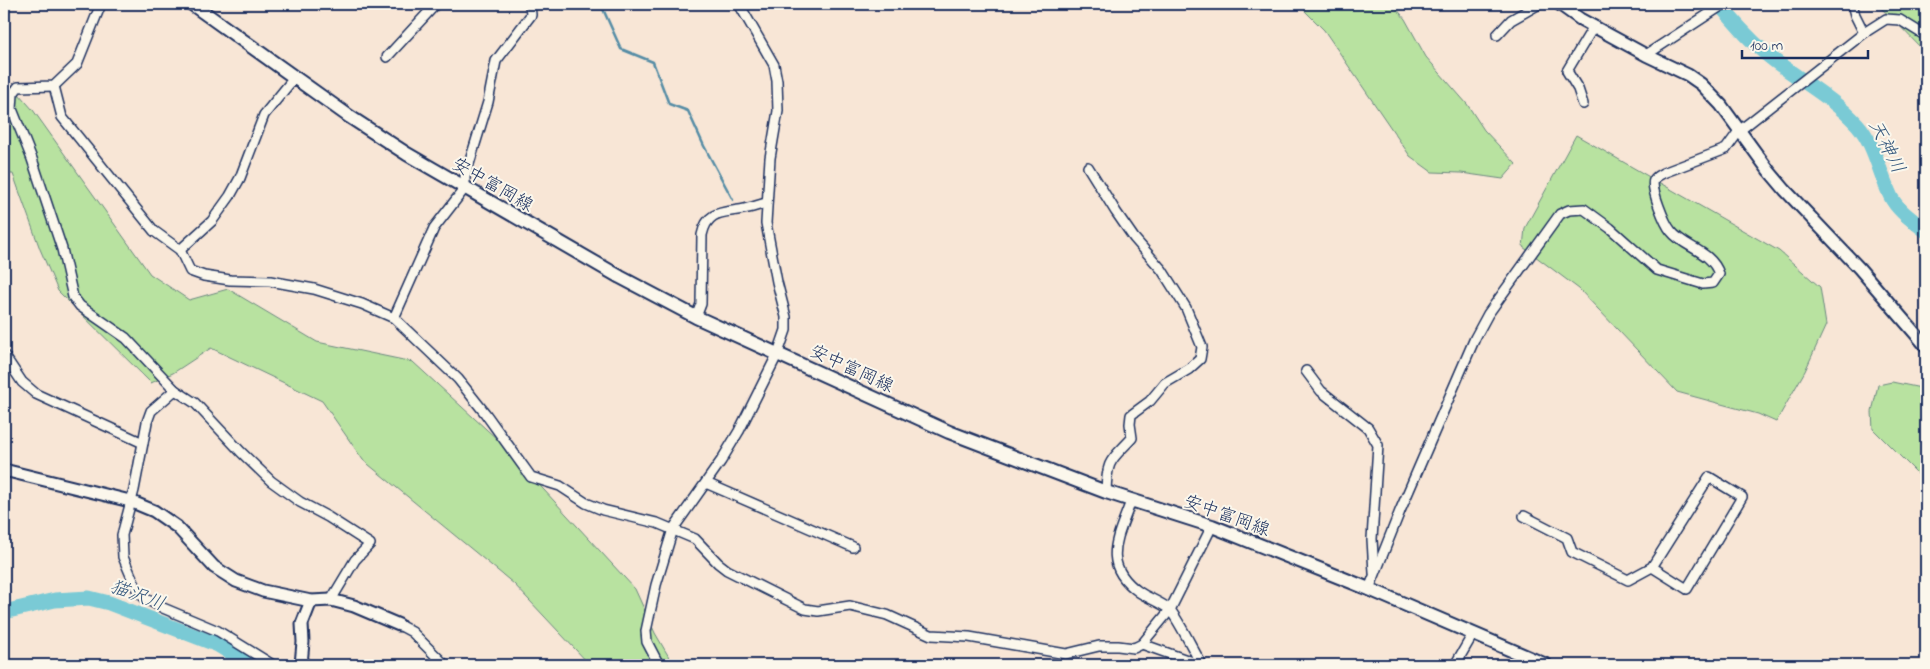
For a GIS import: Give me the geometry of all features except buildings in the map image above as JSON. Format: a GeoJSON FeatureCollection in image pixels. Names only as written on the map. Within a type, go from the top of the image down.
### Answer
{"type":"FeatureCollection","features":[{"type":"Feature","properties":{"kind":"main road","name":"安中富岡線"},"geometry":{"type":"LineString","coordinates":[[192,4],[378,136],[464,188],[620,277],[696,317],[949,432],[1106,492],[1212,526],[1369,589],[1546,665]]}},
{"type":"Feature","properties":{"kind":"street"},"geometry":{"type":"LineString","coordinates":[[101,4],[76,64],[54,86],[18,87],[13,94],[12,109],[32,159],[62,249],[73,297],[80,306],[126,338],[175,390],[194,403],[271,481],[300,502],[328,517],[370,544],[355,560],[331,600]]}},
{"type":"Feature","properties":{"kind":"street"},"geometry":{"type":"LineString","coordinates":[[387,57],[436,4]]}},
{"type":"Feature","properties":{"kind":"street"},"geometry":{"type":"LineString","coordinates":[[394,318],[434,228],[464,188],[488,102],[496,61],[530,15],[530,4]]}},
{"type":"Feature","properties":{"kind":"street"},"geometry":{"type":"LineString","coordinates":[[1497,35],[1511,20],[1539,4]]}},
{"type":"Feature","properties":{"kind":"street"},"geometry":{"type":"LineString","coordinates":[[1559,4],[1594,26],[1646,55],[1673,67],[1701,84],[1721,105],[1785,190],[1860,268],[1926,346]]}},
{"type":"Feature","properties":{"kind":"street"},"geometry":{"type":"LineString","coordinates":[[1852,4],[1864,34]]}},
{"type":"Feature","properties":{"kind":"street"},"geometry":{"type":"LineString","coordinates":[[659,665],[647,642],[646,631],[656,585],[673,529],[722,461],[778,353],[786,330],[786,317],[777,282],[766,223],[770,158],[778,111],[777,81],[774,65],[742,5]]}},
{"type":"Feature","properties":{"kind":"street"},"geometry":{"type":"LineString","coordinates":[[1646,55],[1720,6]]}},
{"type":"Feature","properties":{"kind":"street"},"geometry":{"type":"LineString","coordinates":[[1369,589],[1400,511],[1479,330],[1488,314],[1560,214],[1569,210],[1584,209],[1610,228],[1657,270],[1703,284],[1712,283],[1719,274],[1717,267],[1706,256],[1670,229],[1654,192],[1654,180],[1663,173],[1726,149],[1739,131],[1886,18],[1900,20],[1926,36]]}},
{"type":"Feature","properties":{"kind":"street"},"geometry":{"type":"LineString","coordinates":[[1583,104],[1578,89],[1567,72],[1594,26]]}},
{"type":"Feature","properties":{"kind":"street"},"geometry":{"type":"LineString","coordinates":[[180,250],[212,221],[230,196],[240,178],[264,115],[294,78]]}},
{"type":"Feature","properties":{"kind":"street"},"geometry":{"type":"LineString","coordinates":[[54,86],[62,117],[154,231],[180,250],[190,271],[204,276],[230,280],[270,280],[314,289],[362,304],[394,318],[458,379],[530,476],[560,486],[586,503],[603,510],[658,523],[695,539],[727,570],[805,609],[818,611],[850,606],[887,615],[931,635],[968,637],[1066,654],[1099,646],[1134,648],[1142,644],[1170,610],[1212,526]]}},
{"type":"Feature","properties":{"kind":"street"},"geometry":{"type":"LineString","coordinates":[[1088,167],[1134,238],[1162,270],[1186,308],[1202,347],[1200,359],[1189,369],[1165,383],[1150,401],[1131,415],[1132,438],[1112,458],[1107,469],[1106,492]]}},
{"type":"Feature","properties":{"kind":"street"},"geometry":{"type":"LineString","coordinates":[[696,317],[701,304],[702,235],[704,225],[719,212],[747,209],[767,203]]}},
{"type":"Feature","properties":{"kind":"street"},"geometry":{"type":"LineString","coordinates":[[4,355],[22,382],[36,394],[143,444]]}},
{"type":"Feature","properties":{"kind":"street"},"geometry":{"type":"LineString","coordinates":[[1306,371],[1321,391],[1368,428],[1378,445],[1372,539],[1374,576]]}},
{"type":"Feature","properties":{"kind":"street"},"geometry":{"type":"LineString","coordinates":[[175,390],[151,410],[134,490],[122,535],[121,546],[127,570],[138,592],[146,599],[218,631],[260,655],[273,665]]}},
{"type":"Feature","properties":{"kind":"street"},"geometry":{"type":"LineString","coordinates":[[4,470],[130,501],[154,511],[177,526],[214,567],[236,581],[263,591],[311,601],[331,600],[354,606],[412,632],[446,665]]}},
{"type":"Feature","properties":{"kind":"street"},"geometry":{"type":"LineString","coordinates":[[1524,516],[1567,538],[1572,552],[1628,580],[1652,567],[1709,476],[1742,497],[1687,589],[1652,567]]}},
{"type":"Feature","properties":{"kind":"street"},"geometry":{"type":"LineString","coordinates":[[706,483],[853,546]]}},
{"type":"Feature","properties":{"kind":"street"},"geometry":{"type":"LineString","coordinates":[[1132,501],[1115,546],[1115,562],[1120,575],[1139,592],[1170,610],[1201,665]]}},
{"type":"Feature","properties":{"kind":"street"},"geometry":{"type":"LineString","coordinates":[[301,665],[302,624],[311,601]]}},
{"type":"Feature","properties":{"kind":"street"},"geometry":{"type":"LineString","coordinates":[[1455,665],[1473,634]]}},
{"type":"Feature","properties":{"kind":"street"},"geometry":{"type":"LineString","coordinates":[[1142,644],[1201,665]]}},
{"type":"Feature","properties":{"kind":"green space"},"geometry":{"type":"Polygon","coordinates":[[[1298,4],[1393,4],[1405,19],[1426,57],[1467,104],[1484,130],[1516,164],[1503,179],[1461,173],[1432,172],[1410,156],[1324,30],[1298,4]]]}},
{"type":"Feature","properties":{"kind":"green space"},"geometry":{"type":"Polygon","coordinates":[[[1875,4],[1926,4],[1926,53],[1888,14],[1875,4]]]}},
{"type":"Feature","properties":{"kind":"green space"},"geometry":{"type":"Polygon","coordinates":[[[4,77],[33,110],[150,274],[189,300],[228,289],[317,342],[413,362],[498,440],[635,589],[655,633],[673,664],[676,665],[590,665],[514,584],[363,460],[322,401],[211,348],[173,373],[151,383],[58,291],[40,249],[13,174],[4,174],[4,77]]]}},
{"type":"Feature","properties":{"kind":"green space"},"geometry":{"type":"Polygon","coordinates":[[[1576,135],[1779,251],[1820,287],[1826,325],[1805,371],[1776,422],[1758,414],[1677,392],[1579,289],[1523,247],[1525,228],[1576,135]]]}},
{"type":"Feature","properties":{"kind":"green space"},"geometry":{"type":"Polygon","coordinates":[[[1892,382],[1921,388],[1926,397],[1926,482],[1873,429],[1872,412],[1878,385],[1892,382]]]}},
{"type":"Feature","properties":{"kind":"waterway"},"geometry":{"type":"LineString","coordinates":[[557,4],[565,9],[603,9],[621,49],[653,62],[669,104],[688,111],[704,146],[733,200]]}},
{"type":"Feature","properties":{"kind":"waterway","name":"天神川"},"geometry":{"type":"LineString","coordinates":[[1719,4],[1767,55],[1828,98],[1857,124],[1868,140],[1894,202],[1907,216],[1926,231]]}},
{"type":"Feature","properties":{"kind":"waterway","name":"猫沢川"},"geometry":{"type":"LineString","coordinates":[[4,612],[55,600],[89,598],[109,603],[218,645],[251,665]]}}]}
